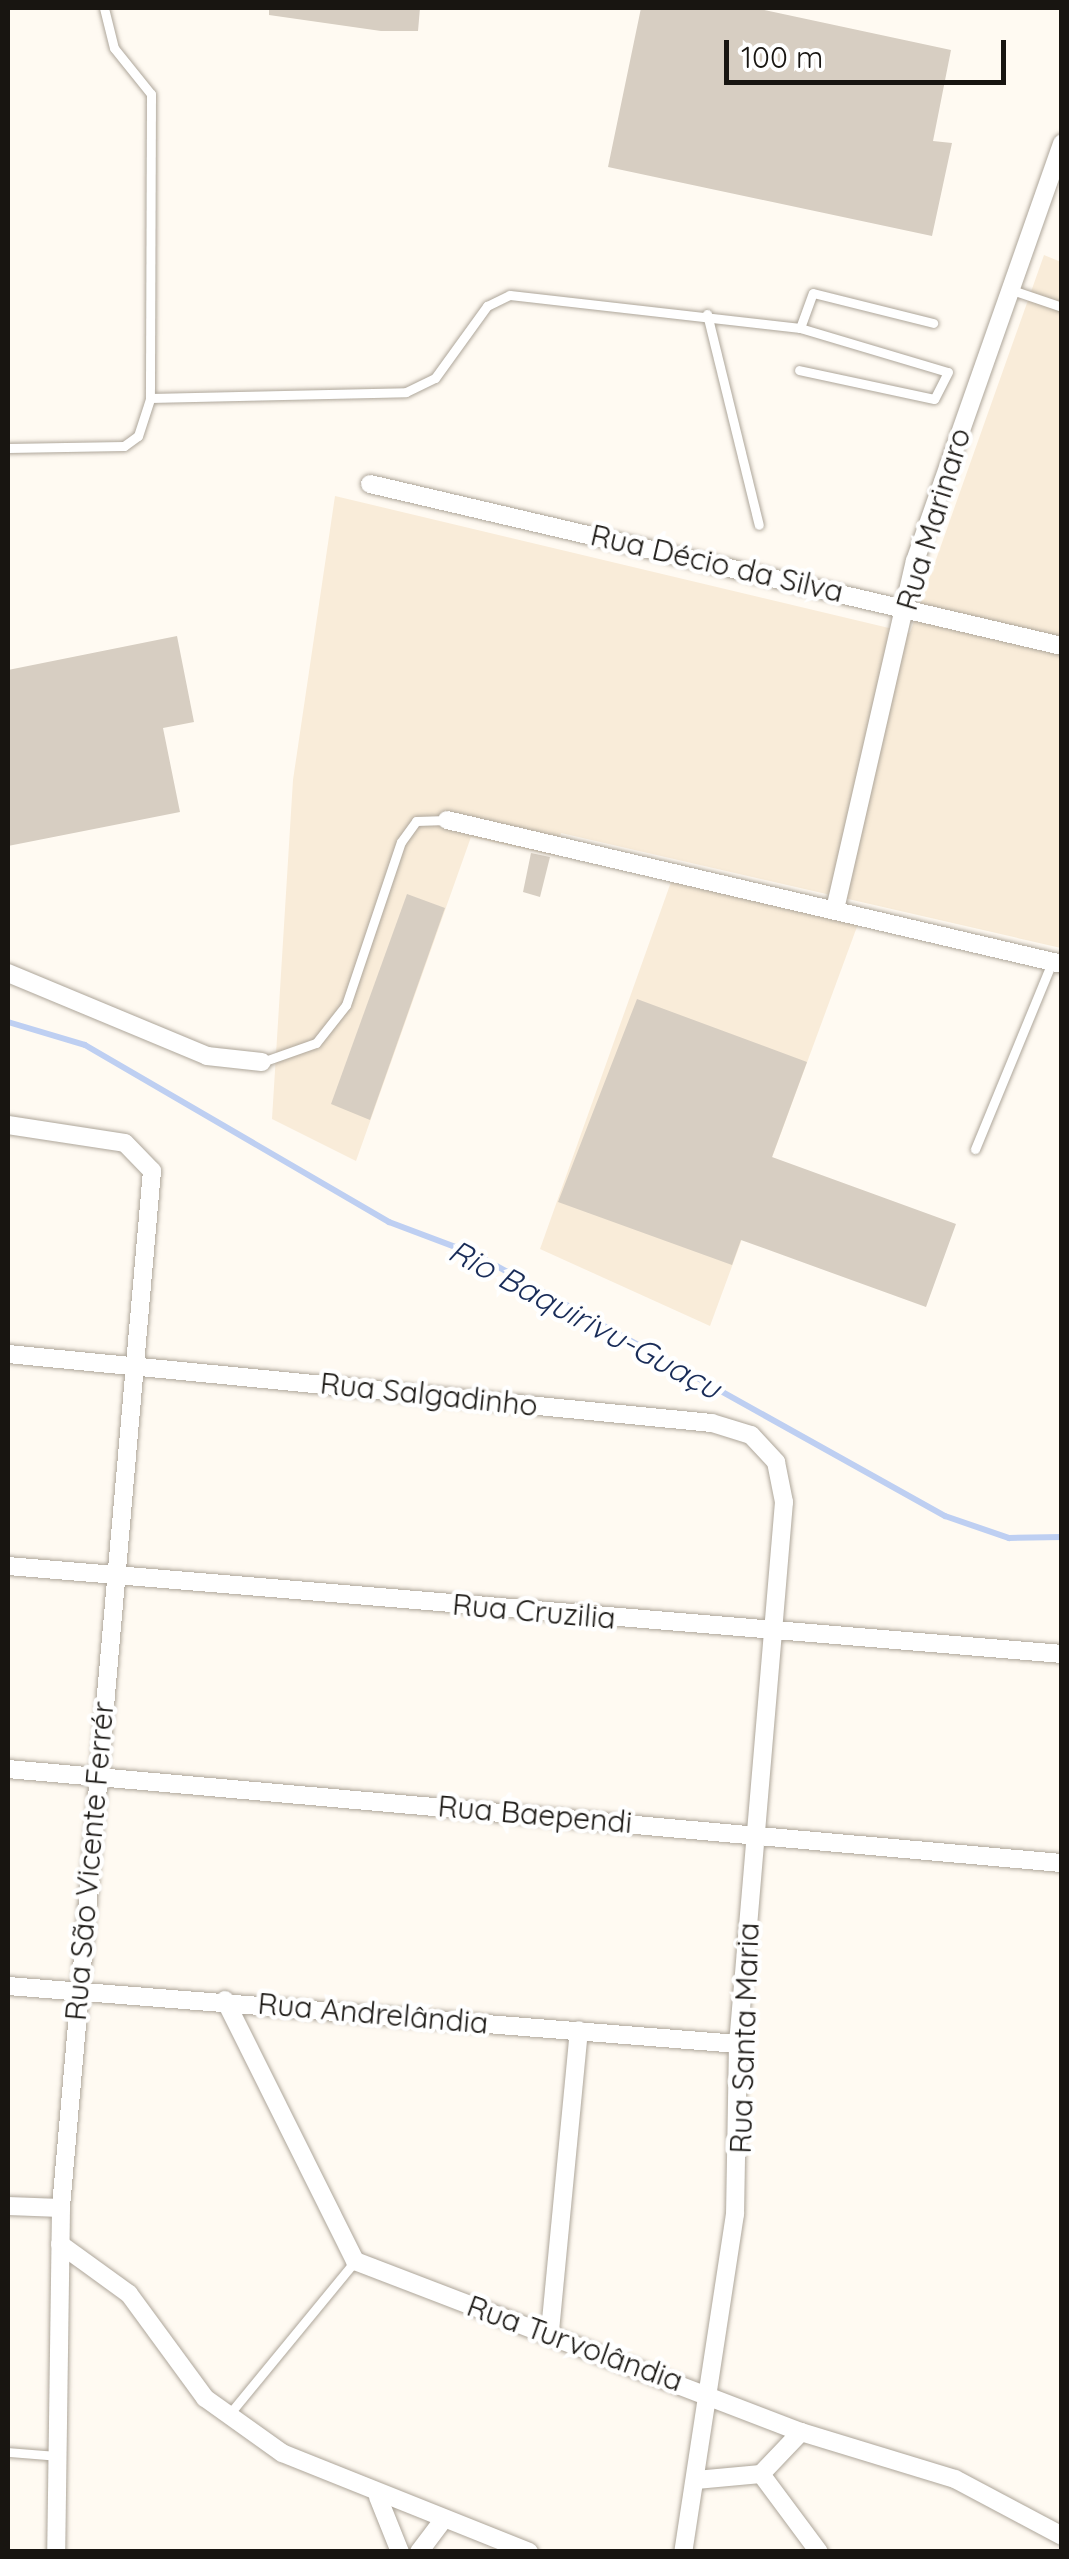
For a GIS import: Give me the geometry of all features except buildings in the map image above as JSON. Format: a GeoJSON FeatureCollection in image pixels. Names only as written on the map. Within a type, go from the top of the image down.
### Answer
{"type":"FeatureCollection","features":[{"type":"Feature","properties":{"kind":"street","name":"Rua Marinaro"},"geometry":{"type":"LineString","coordinates":[[836,905],[904,606],[1062,143]]}},
{"type":"Feature","properties":{"kind":"street","name":"Rua Décio da Silva"},"geometry":{"type":"LineString","coordinates":[[370,484],[1062,646]]}},
{"type":"Feature","properties":{"kind":"street"},"geometry":{"type":"LineString","coordinates":[[447,820],[836,905],[1057,963]]}},
{"type":"Feature","properties":{"kind":"street"},"geometry":{"type":"LineString","coordinates":[[8,973],[206,1056],[262,1062]]}},
{"type":"Feature","properties":{"kind":"street","name":"Rua São Vicente Ferrér"},"geometry":{"type":"LineString","coordinates":[[8,1125],[125,1143],[152,1172],[77,1991],[60,2244],[56,2552]]}},
{"type":"Feature","properties":{"kind":"street","name":"Rua Salgadinho"},"geometry":{"type":"LineString","coordinates":[[8,1354],[734,1427],[776,1462],[781,1521]]}},
{"type":"Feature","properties":{"kind":"street","name":"Rua Santa Maria"},"geometry":{"type":"LineString","coordinates":[[683,2552],[735,2214],[738,2044],[781,1521]]}},
{"type":"Feature","properties":{"kind":"street","name":"Rua Cruzilia"},"geometry":{"type":"LineString","coordinates":[[8,1566],[1062,1654]]}},
{"type":"Feature","properties":{"kind":"street","name":"Rua Baependi"},"geometry":{"type":"LineString","coordinates":[[8,1769],[755,1832],[1062,1863]]}},
{"type":"Feature","properties":{"kind":"street","name":"Rua Andrelândia"},"geometry":{"type":"LineString","coordinates":[[8,1986],[226,2000],[738,2044]]}},
{"type":"Feature","properties":{"kind":"street"},"geometry":{"type":"LineString","coordinates":[[226,2000],[356,2260]]}},
{"type":"Feature","properties":{"kind":"street"},"geometry":{"type":"LineString","coordinates":[[550,2331],[579,2030]]}},
{"type":"Feature","properties":{"kind":"street"},"geometry":{"type":"LineString","coordinates":[[8,2206],[62,2208]]}},
{"type":"Feature","properties":{"kind":"street"},"geometry":{"type":"LineString","coordinates":[[60,2244],[129,2294],[174,2364],[227,2417],[378,2497],[529,2552]]}},
{"type":"Feature","properties":{"kind":"street","name":"Rua Turvolândia"},"geometry":{"type":"LineString","coordinates":[[356,2260],[705,2390],[801,2432],[955,2478],[1062,2536]]}},
{"type":"Feature","properties":{"kind":"street"},"geometry":{"type":"LineString","coordinates":[[696,2480],[761,2474],[801,2432]]}},
{"type":"Feature","properties":{"kind":"street"},"geometry":{"type":"LineString","coordinates":[[761,2474],[819,2552]]}},
{"type":"Feature","properties":{"kind":"street"},"geometry":{"type":"LineString","coordinates":[[378,2497],[400,2552]]}},
{"type":"Feature","properties":{"kind":"street"},"geometry":{"type":"LineString","coordinates":[[420,2552],[442,2521]]}},
{"type":"Feature","properties":{"kind":"lane"},"geometry":{"type":"LineString","coordinates":[[8,448],[124,446],[138,436],[150,398],[150,94],[114,48],[104,8]]}},
{"type":"Feature","properties":{"kind":"lane"},"geometry":{"type":"LineString","coordinates":[[1010,289],[1062,307]]}},
{"type":"Feature","properties":{"kind":"lane"},"geometry":{"type":"LineString","coordinates":[[800,328],[813,293],[934,323]]}},
{"type":"Feature","properties":{"kind":"lane"},"geometry":{"type":"LineString","coordinates":[[150,398],[406,392],[434,378],[487,306],[510,295],[707,314],[800,328],[948,372],[934,399],[799,370]]}},
{"type":"Feature","properties":{"kind":"lane"},"geometry":{"type":"LineString","coordinates":[[707,314],[759,525]]}},
{"type":"Feature","properties":{"kind":"lane"},"geometry":{"type":"LineString","coordinates":[[262,1062],[316,1043],[346,1005],[401,842],[416,822],[447,820]]}},
{"type":"Feature","properties":{"kind":"lane"},"geometry":{"type":"LineString","coordinates":[[974,1149],[1057,963]]}},
{"type":"Feature","properties":{"kind":"lane"},"geometry":{"type":"LineString","coordinates":[[227,2417],[356,2260]]}},
{"type":"Feature","properties":{"kind":"lane"},"geometry":{"type":"LineString","coordinates":[[8,2452],[58,2456]]}},
{"type":"Feature","properties":{"kind":"shaded area"},"geometry":{"type":"Polygon","coordinates":[[[1044,255],[1061,262],[1061,948],[561,833],[556,856],[471,837],[356,1161],[272,1119],[293,780],[335,496],[910,633],[1044,255]]]}},
{"type":"Feature","properties":{"kind":"shaded area"},"geometry":{"type":"Polygon","coordinates":[[[671,882],[858,924],[710,1326],[540,1249],[671,882]]]}},
{"type":"Feature","properties":{"kind":"waterway","name":"Rio Baquirivu-Guaçu"},"geometry":{"type":"LineString","coordinates":[[8,1022],[85,1045],[389,1222],[477,1255],[945,1516],[1009,1538],[1062,1537]]}}]}
